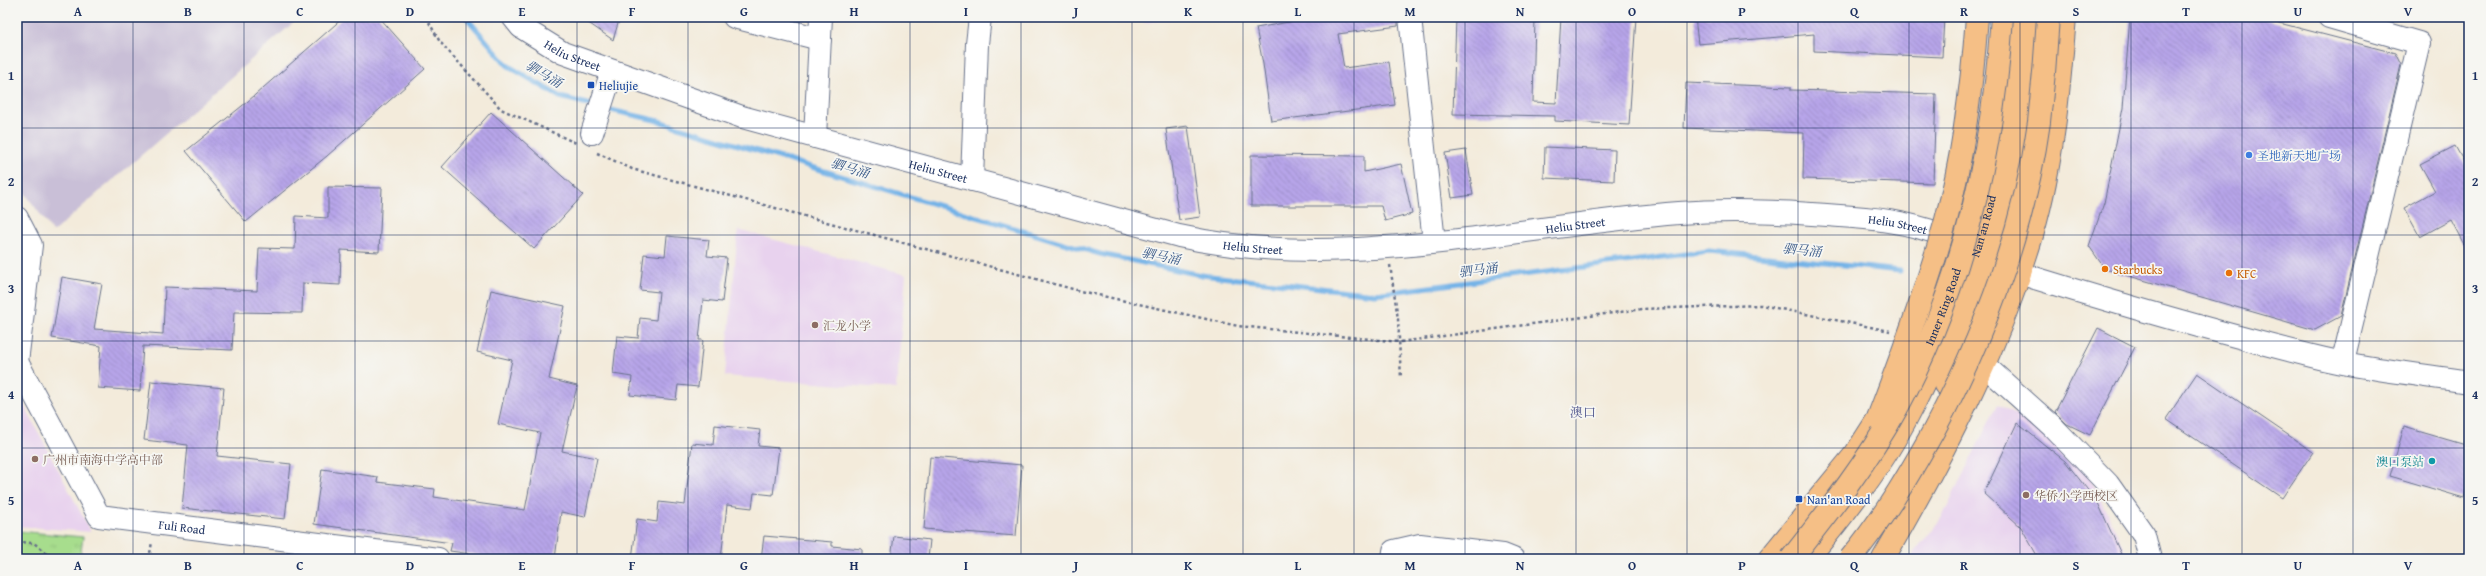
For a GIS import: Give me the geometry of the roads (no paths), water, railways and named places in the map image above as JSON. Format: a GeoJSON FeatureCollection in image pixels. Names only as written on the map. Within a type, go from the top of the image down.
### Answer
{"type":"FeatureCollection","features":[{"type":"Feature","properties":{"kind":"main road"},"geometry":{"type":"LineString","coordinates":[[1856,473],[1905,348],[1946,219],[1972,79],[1977,17]]}},
{"type":"Feature","properties":{"kind":"main road"},"geometry":{"type":"LineString","coordinates":[[1769,559],[1856,453],[1879,419],[1902,380],[1948,329],[1976,251],[1973,186],[1985,121],[1996,17]]}},
{"type":"Feature","properties":{"kind":"main road","name":"Inner Ring Road"},"geometry":{"type":"LineString","coordinates":[[1791,559],[1856,473],[1896,409],[1913,377],[1956,273],[1971,225],[1989,142],[2002,17]]}},
{"type":"Feature","properties":{"kind":"main road","name":"Nan'an Road"},"geometry":{"type":"LineString","coordinates":[[2003,188],[2006,124],[2015,17]]}},
{"type":"Feature","properties":{"kind":"main road","name":"Nan'an Road"},"geometry":{"type":"LineString","coordinates":[[1838,559],[1852,549],[1917,441],[1948,329],[1976,251],[2003,188],[2029,96],[2035,17]]}},
{"type":"Feature","properties":{"kind":"main road"},"geometry":{"type":"LineString","coordinates":[[1852,549],[1898,493],[1926,444],[1972,354],[1990,307],[2008,254],[2026,185],[2038,123],[2048,17]]}},
{"type":"Feature","properties":{"kind":"main road"},"geometry":{"type":"LineString","coordinates":[[1883,559],[1942,453],[1984,365],[2020,274],[2041,198],[2056,114],[2065,17]]}},
{"type":"Feature","properties":{"kind":"main road","name":"Nan'an Road"},"geometry":{"type":"LineString","coordinates":[[1807,559],[1839,521],[1905,422],[1948,329]]}},
{"type":"Feature","properties":{"kind":"main road"},"geometry":{"type":"LineString","coordinates":[[1852,549],[1913,507]]}},
{"type":"Feature","properties":{"kind":"street","name":"Heliu Street"},"geometry":{"type":"LineString","coordinates":[[512,17],[521,27],[563,53],[742,117],[1218,245],[1298,250],[1387,247],[1680,213],[1727,211],[1870,218],[1919,228],[1976,251],[2020,274],[2315,357],[2469,382]]}},
{"type":"Feature","properties":{"kind":"street"},"geometry":{"type":"LineString","coordinates":[[734,17],[820,39]]}},
{"type":"Feature","properties":{"kind":"street"},"geometry":{"type":"LineString","coordinates":[[815,137],[821,17]]}},
{"type":"Feature","properties":{"kind":"street"},"geometry":{"type":"LineString","coordinates":[[972,180],[977,44],[980,17]]}},
{"type":"Feature","properties":{"kind":"street"},"geometry":{"type":"LineString","coordinates":[[1410,17],[1434,242]]}},
{"type":"Feature","properties":{"kind":"street"},"geometry":{"type":"LineString","coordinates":[[2329,17],[2419,43],[2343,361]]}},
{"type":"Feature","properties":{"kind":"street"},"geometry":{"type":"LineString","coordinates":[[588,143],[612,71]]}},
{"type":"Feature","properties":{"kind":"street"},"geometry":{"type":"LineString","coordinates":[[2003,188],[2041,198]]}},
{"type":"Feature","properties":{"kind":"street","name":"Fuli Road"},"geometry":{"type":"LineString","coordinates":[[17,218],[31,245],[17,362],[99,516],[438,559]]}},
{"type":"Feature","properties":{"kind":"street"},"geometry":{"type":"LineString","coordinates":[[1984,365],[2052,426],[2108,484],[2144,535],[2150,559]]}},
{"type":"Feature","properties":{"kind":"street"},"geometry":{"type":"LineString","coordinates":[[1393,559],[1394,551],[1420,545],[1503,555],[1513,559]]}},
{"type":"Feature","properties":{"kind":"waterway","name":"驷马涌"},"geometry":{"type":"LineString","coordinates":[[466,17],[507,65],[560,97],[596,106]]}},
{"type":"Feature","properties":{"kind":"waterway","name":"驷马涌"},"geometry":{"type":"LineString","coordinates":[[606,109],[655,120],[1100,254],[1201,275],[1375,294],[1709,251],[1900,271]]}},
{"type":"Feature","properties":{"kind":"place","name":"Heliujie"},"geometry":{"type":"Point","coordinates":[591,85]}},
{"type":"Feature","properties":{"kind":"place","name":"圣地新天地广场"},"geometry":{"type":"Point","coordinates":[2249,155]}},
{"type":"Feature","properties":{"kind":"place","name":"Starbucks"},"geometry":{"type":"Point","coordinates":[2105,269]}},
{"type":"Feature","properties":{"kind":"place","name":"KFC"},"geometry":{"type":"Point","coordinates":[2229,273]}},
{"type":"Feature","properties":{"kind":"place","name":"汇龙小学"},"geometry":{"type":"Point","coordinates":[815,325]}},
{"type":"Feature","properties":{"kind":"place","name":"广州市南海中学高中部"},"geometry":{"type":"Point","coordinates":[35,459]}},
{"type":"Feature","properties":{"kind":"place","name":"澳口泵站"},"geometry":{"type":"Point","coordinates":[2432,461]}},
{"type":"Feature","properties":{"kind":"place","name":"华侨小学西校区"},"geometry":{"type":"Point","coordinates":[2026,495]}},
{"type":"Feature","properties":{"kind":"place","name":"Nan'an Road"},"geometry":{"type":"Point","coordinates":[1799,499]}},
{"type":"Feature","properties":{"kind":"district","name":"澳口"},"geometry":{"type":"Point","coordinates":[1583,412]}}]}
